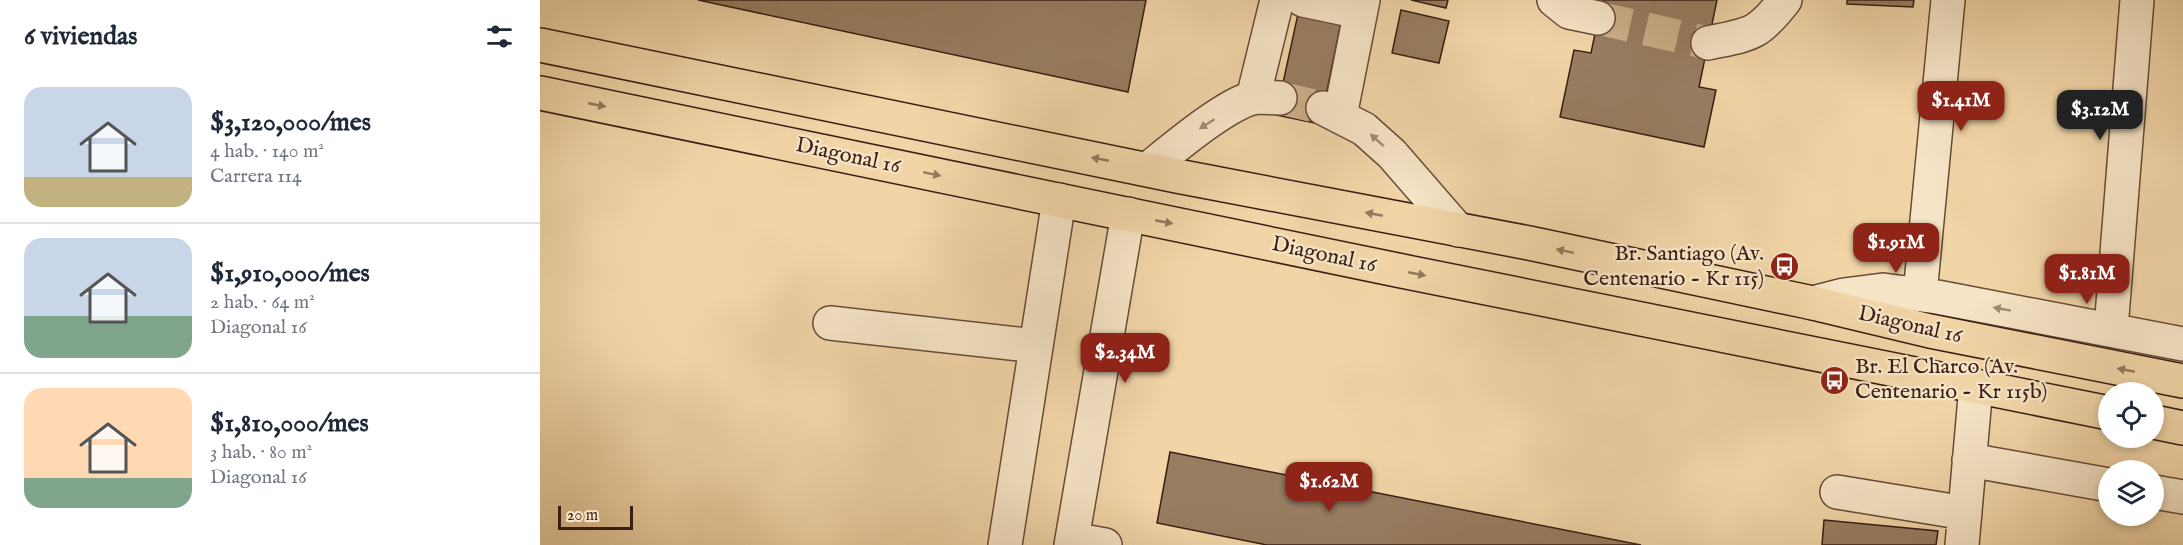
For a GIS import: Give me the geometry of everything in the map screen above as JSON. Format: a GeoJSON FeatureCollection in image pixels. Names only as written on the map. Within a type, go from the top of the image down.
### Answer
{"type":"FeatureCollection","features":[{"type":"Feature","properties":{"kind":"main road","name":"Diagonal 16"},"geometry":{"type":"LineString","coordinates":[[540,45],[1458,230],[1813,303],[1930,331],[2183,381]]}},
{"type":"Feature","properties":{"kind":"main road","name":"Diagonal 16"},"geometry":{"type":"LineString","coordinates":[[540,93],[2098,410]]}},
{"type":"Feature","properties":{"kind":"main road"},"geometry":{"type":"LineString","coordinates":[[2164,424],[2183,428]]}},
{"type":"Feature","properties":{"kind":"street"},"geometry":{"type":"LineString","coordinates":[[1148,169],[1199,129],[1266,98],[1277,0]]}},
{"type":"Feature","properties":{"kind":"street"},"geometry":{"type":"LineString","coordinates":[[1303,0],[1362,6],[1331,112],[1364,129],[1392,154],[1458,230]]}},
{"type":"Feature","properties":{"kind":"street"},"geometry":{"type":"LineString","coordinates":[[1554,0],[1569,12],[1598,18]]}},
{"type":"Feature","properties":{"kind":"street"},"geometry":{"type":"LineString","coordinates":[[1708,43],[1752,34],[1785,0]]}},
{"type":"Feature","properties":{"kind":"street"},"geometry":{"type":"LineString","coordinates":[[1920,294],[1948,0]]}},
{"type":"Feature","properties":{"kind":"street"},"geometry":{"type":"LineString","coordinates":[[2111,329],[2137,0]]}},
{"type":"Feature","properties":{"kind":"street"},"geometry":{"type":"LineString","coordinates":[[1005,545],[1059,200]]}},
{"type":"Feature","properties":{"kind":"street"},"geometry":{"type":"LineString","coordinates":[[1105,545],[1072,542],[1128,214]]}},
{"type":"Feature","properties":{"kind":"street","name":"Diagonal 16"},"geometry":{"type":"LineString","coordinates":[[1813,303],[1844,294],[1883,290],[1920,294],[2183,344]]}},
{"type":"Feature","properties":{"kind":"street"},"geometry":{"type":"LineString","coordinates":[[830,323],[1036,346]]}},
{"type":"Feature","properties":{"kind":"street"},"geometry":{"type":"LineString","coordinates":[[1962,545],[1976,386]]}},
{"type":"Feature","properties":{"kind":"street"},"geometry":{"type":"LineString","coordinates":[[1969,460],[2098,483]]}},
{"type":"Feature","properties":{"kind":"street"},"geometry":{"type":"LineString","coordinates":[[1837,492],[1965,513]]}},
{"type":"Feature","properties":{"kind":"street"},"geometry":{"type":"LineString","coordinates":[[2164,494],[2183,497]]}},
{"type":"Feature","properties":{"kind":"building"},"geometry":{"type":"Polygon","coordinates":[[[698,0],[1146,0],[1128,92],[698,0]]]}},
{"type":"Feature","properties":{"kind":"building"},"geometry":{"type":"Polygon","coordinates":[[[1411,0],[1448,0],[1446,8],[1411,0]]]}},
{"type":"Feature","properties":{"kind":"building"},"geometry":{"type":"Polygon","coordinates":[[[1602,0],[1717,0],[1699,87],[1716,90],[1704,147],[1560,117],[1574,50],[1591,53],[1602,0]]]}},
{"type":"Feature","properties":{"kind":"building"},"geometry":{"type":"Polygon","coordinates":[[[1847,0],[1914,0],[1913,7],[1847,4],[1847,0]]]}},
{"type":"Feature","properties":{"kind":"building"},"geometry":{"type":"Polygon","coordinates":[[[1401,10],[1449,21],[1439,63],[1392,53],[1401,10]]]}},
{"type":"Feature","properties":{"kind":"building"},"geometry":{"type":"Polygon","coordinates":[[[1298,14],[1341,23],[1320,124],[1276,115],[1298,14]]]}},
{"type":"Feature","properties":{"kind":"building"},"geometry":{"type":"Polygon","coordinates":[[[1170,452],[1641,545],[1267,545],[1157,523],[1170,452]]]}},
{"type":"Feature","properties":{"kind":"building"},"geometry":{"type":"Polygon","coordinates":[[[1824,520],[1938,531],[1936,545],[1822,545],[1824,520]]]}},
{"type":"Feature","properties":{"kind":"tunnel"},"geometry":{"type":"LineString","coordinates":[[1598,18],[1708,43]]}},
{"type":"Feature","properties":{"kind":"tunnel"},"geometry":{"type":"LineString","coordinates":[[1280,98],[1323,108]]}},
{"type":"Feature","properties":{"kind":"place","name":"Br. Santiago (Av. Centenario - Kr 115)"},"geometry":{"type":"Point","coordinates":[1785,267]}},
{"type":"Feature","properties":{"kind":"place","name":"Br. El Charco (Av. Centenario - Kr 115b)"},"geometry":{"type":"Point","coordinates":[1834,380]}}]}
